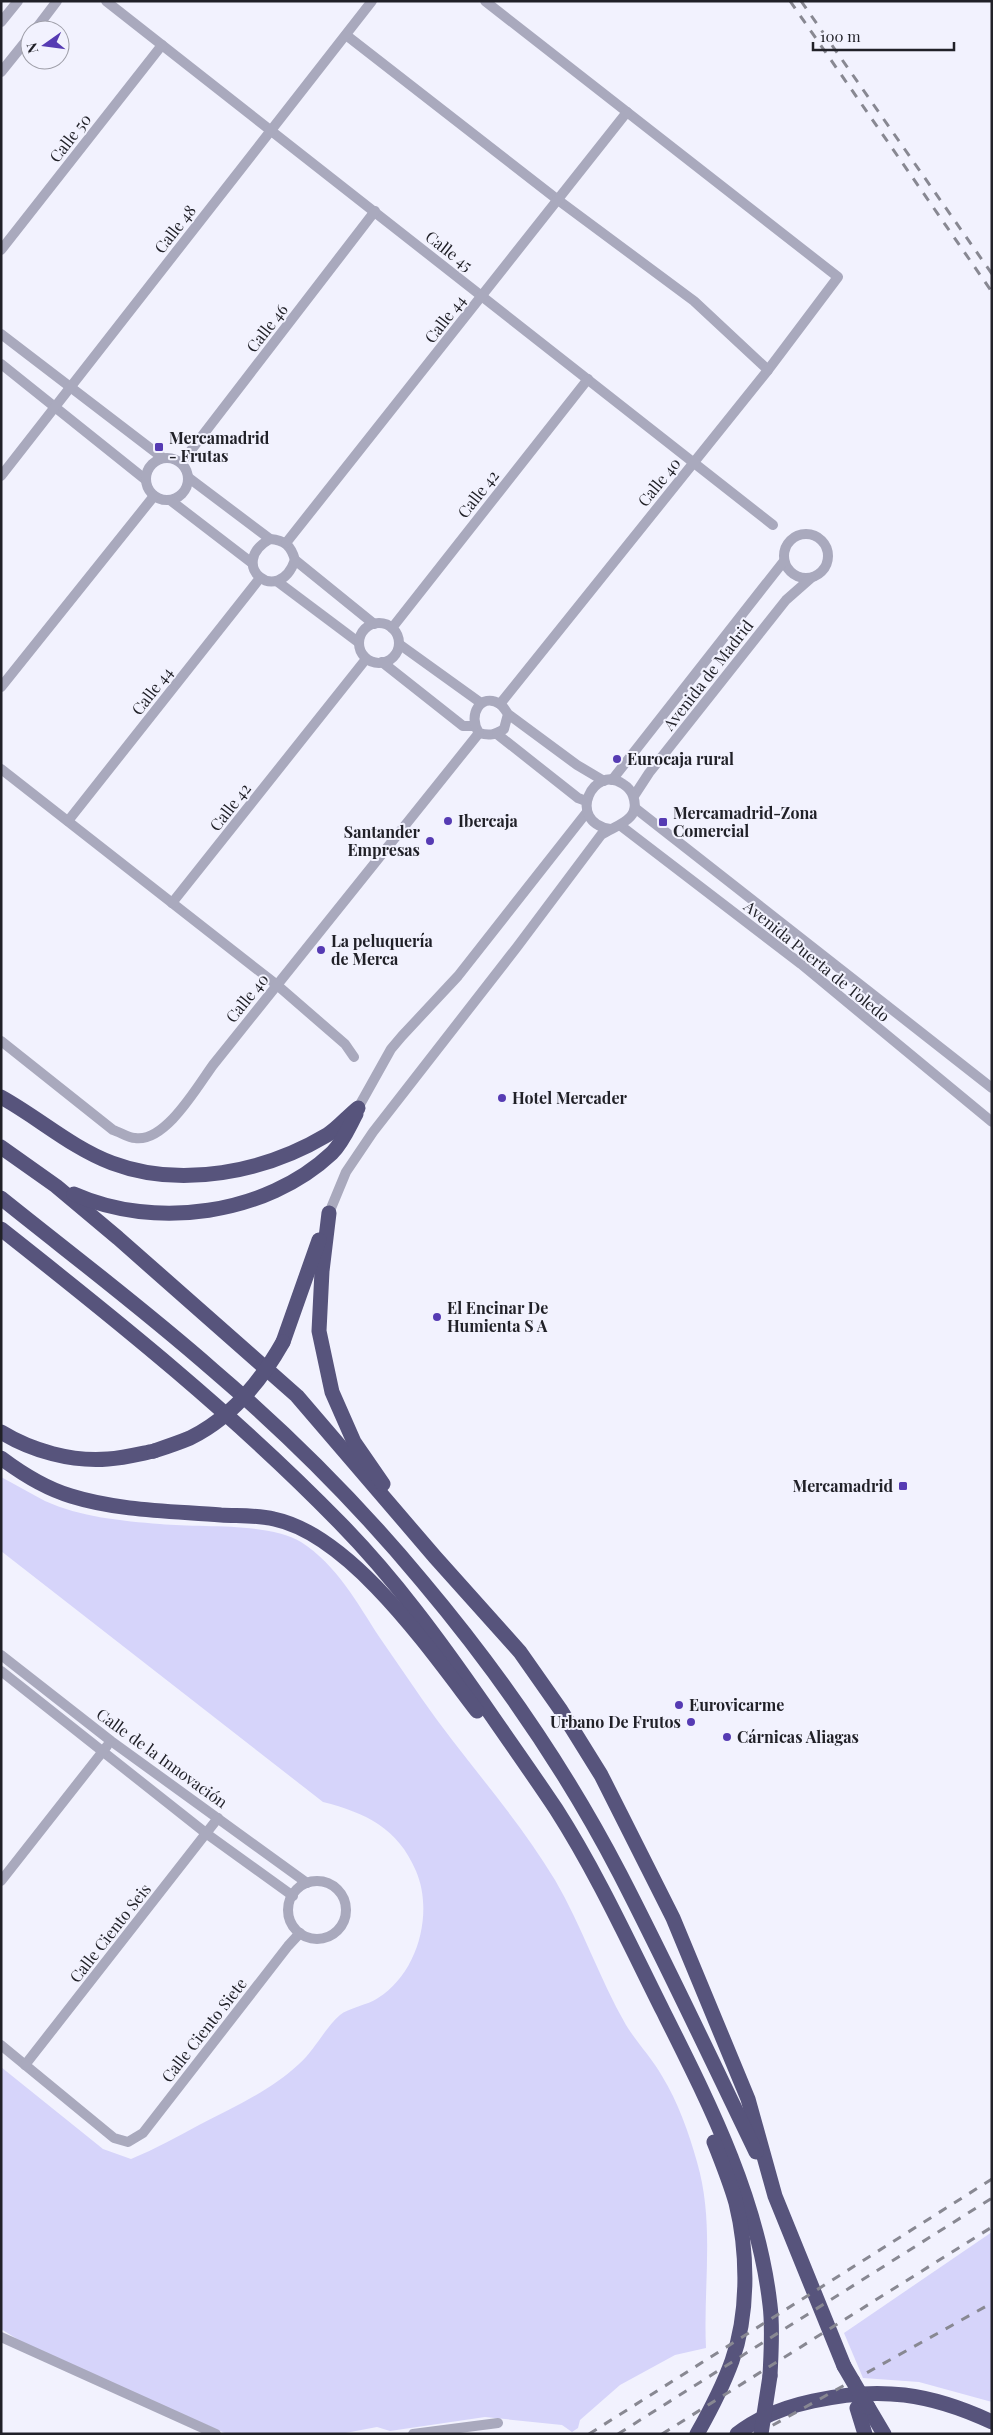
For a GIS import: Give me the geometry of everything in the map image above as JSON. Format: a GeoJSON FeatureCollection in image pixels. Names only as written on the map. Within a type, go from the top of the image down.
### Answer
{"type":"FeatureCollection","features":[{"type":"Feature","properties":{"kind":"highway"},"geometry":{"type":"LineString","coordinates":[[1,1098],[77,1145],[112,1163],[164,1175],[226,1173],[281,1157],[328,1134],[358,1108]]}},
{"type":"Feature","properties":{"kind":"highway"},"geometry":{"type":"LineString","coordinates":[[56,1186],[98,1205],[141,1213],[188,1212],[228,1207],[271,1193],[304,1175],[333,1152],[347,1132],[358,1108]]}},
{"type":"Feature","properties":{"kind":"highway"},"geometry":{"type":"LineString","coordinates":[[1,1147],[56,1186],[118,1238],[297,1396],[520,1652],[560,1709],[601,1775],[634,1836],[673,1918],[748,2099],[770,2183]]}},
{"type":"Feature","properties":{"kind":"highway"},"geometry":{"type":"LineString","coordinates":[[1,1198],[213,1370],[269,1420],[360,1511],[423,1582],[518,1707],[577,1798],[619,1872],[770,2183],[863,2408],[884,2434]]}},
{"type":"Feature","properties":{"kind":"highway"},"geometry":{"type":"LineString","coordinates":[[1,1432],[17,1442],[61,1456],[107,1459],[154,1451],[191,1438],[232,1410],[266,1372],[283,1342],[329,1213]]}},
{"type":"Feature","properties":{"kind":"highway"},"geometry":{"type":"LineString","coordinates":[[329,1213],[322,1271],[319,1331],[332,1392],[354,1442],[435,1556]]}},
{"type":"Feature","properties":{"kind":"highway"},"geometry":{"type":"LineString","coordinates":[[1,1229],[196,1388],[343,1526],[405,1598],[453,1659],[556,1810],[599,1883],[702,2088],[750,2205],[761,2250],[770,2308],[770,2376],[761,2434]]}},
{"type":"Feature","properties":{"kind":"highway"},"geometry":{"type":"LineString","coordinates":[[1,1458],[18,1470],[70,1496],[122,1506],[275,1519],[328,1544],[370,1581],[408,1625],[513,1760],[556,1810]]}},
{"type":"Feature","properties":{"kind":"highway"},"geometry":{"type":"LineString","coordinates":[[629,1943],[730,2182],[741,2234],[744,2273],[739,2331],[732,2361],[697,2434]]}},
{"type":"Feature","properties":{"kind":"highway"},"geometry":{"type":"LineString","coordinates":[[736,2434],[747,2426],[783,2408],[848,2393],[896,2394],[939,2401],[992,2422]]}},
{"type":"Feature","properties":{"kind":"highway"},"geometry":{"type":"LineString","coordinates":[[863,2408],[865,2434]]}},
{"type":"Feature","properties":{"kind":"street"},"geometry":{"type":"LineString","coordinates":[[1,22],[18,1]]}},
{"type":"Feature","properties":{"kind":"street"},"geometry":{"type":"LineString","coordinates":[[42,20],[57,1]]}},
{"type":"Feature","properties":{"kind":"street","name":"Calle 45"},"geometry":{"type":"LineString","coordinates":[[106,1],[773,525]]}},
{"type":"Feature","properties":{"kind":"street","name":"Calle 48"},"geometry":{"type":"LineString","coordinates":[[1,476],[372,1]]}},
{"type":"Feature","properties":{"kind":"street"},"geometry":{"type":"LineString","coordinates":[[484,1],[627,112]]}},
{"type":"Feature","properties":{"kind":"street"},"geometry":{"type":"LineString","coordinates":[[346,35],[558,200],[694,301],[768,370]]}},
{"type":"Feature","properties":{"kind":"street","name":"Calle 50"},"geometry":{"type":"LineString","coordinates":[[1,250],[162,45]]}},
{"type":"Feature","properties":{"kind":"street"},"geometry":{"type":"LineString","coordinates":[[1,72],[20,48]]}},
{"type":"Feature","properties":{"kind":"street","name":"Calle 44"},"geometry":{"type":"LineString","coordinates":[[286,543],[627,112]]}},
{"type":"Feature","properties":{"kind":"street","name":"Calle 40"},"geometry":{"type":"LineString","coordinates":[[500,704],[768,370],[838,277],[627,112]]}},
{"type":"Feature","properties":{"kind":"street","name":"Calle 46"},"geometry":{"type":"LineString","coordinates":[[182,462],[375,211]]}},
{"type":"Feature","properties":{"kind":"street"},"geometry":{"type":"LineString","coordinates":[[1,334],[163,458]]}},
{"type":"Feature","properties":{"kind":"street"},"geometry":{"type":"LineString","coordinates":[[1,364],[146,480]]}},
{"type":"Feature","properties":{"kind":"street","name":"Calle 42"},"geometry":{"type":"LineString","coordinates":[[392,628],[588,379]]}},
{"type":"Feature","properties":{"kind":"street"},"geometry":{"type":"LineString","coordinates":[[189,478],[181,495],[170,500],[162,501],[147,489],[146,480],[154,464],[163,458],[173,458],[182,462],[189,478],[270,539],[286,543],[292,550],[295,560],[374,624]]}},
{"type":"Feature","properties":{"kind":"street"},"geometry":{"type":"LineString","coordinates":[[1,687],[154,496]]}},
{"type":"Feature","properties":{"kind":"street"},"geometry":{"type":"LineString","coordinates":[[170,500],[252,563]]}},
{"type":"Feature","properties":{"kind":"street"},"geometry":{"type":"LineString","coordinates":[[809,535],[816,537],[822,542],[828,556],[823,570],[811,578],[804,578],[791,573],[784,560],[786,547],[795,537],[809,535]]}},
{"type":"Feature","properties":{"kind":"street"},"geometry":{"type":"LineString","coordinates":[[270,539],[254,552],[252,563],[254,572],[260,578],[270,582],[278,582],[358,642],[366,660],[374,663],[391,659],[397,651],[399,644]]}},
{"type":"Feature","properties":{"kind":"street"},"geometry":{"type":"LineString","coordinates":[[278,582],[291,572],[295,560]]}},
{"type":"Feature","properties":{"kind":"street","name":"Avenida de Madrid"},"geometry":{"type":"LineString","coordinates":[[608,780],[784,560]]}},
{"type":"Feature","properties":{"kind":"street","name":"Calle 44"},"geometry":{"type":"LineString","coordinates":[[68,821],[260,578]]}},
{"type":"Feature","properties":{"kind":"street","name":"Avenida de Madrid"},"geometry":{"type":"LineString","coordinates":[[634,796],[649,774],[786,600],[811,578]]}},
{"type":"Feature","properties":{"kind":"street"},"geometry":{"type":"LineString","coordinates":[[329,1213],[346,1172],[373,1132],[517,947],[601,835],[610,829],[621,826],[630,819],[635,808],[634,796],[630,789],[621,782],[608,780],[577,765],[508,714],[500,704],[492,702],[481,703],[399,644],[392,628],[383,624],[374,624],[365,629],[358,642]]}},
{"type":"Feature","properties":{"kind":"street","name":"Calle 42"},"geometry":{"type":"LineString","coordinates":[[172,904],[366,660]]}},
{"type":"Feature","properties":{"kind":"street"},"geometry":{"type":"LineString","coordinates":[[382,662],[463,726],[488,736],[497,734],[504,729],[508,714]]}},
{"type":"Feature","properties":{"kind":"street"},"geometry":{"type":"LineString","coordinates":[[476,730],[475,710],[481,703]]}},
{"type":"Feature","properties":{"kind":"street","name":"Calle 40"},"geometry":{"type":"LineString","coordinates":[[1,1041],[113,1130],[135,1139],[155,1135],[174,1117],[476,730]]}},
{"type":"Feature","properties":{"kind":"street"},"geometry":{"type":"LineString","coordinates":[[497,734],[578,798],[587,807],[594,822],[610,829]]}},
{"type":"Feature","properties":{"kind":"street"},"geometry":{"type":"LineString","coordinates":[[1,769],[276,985],[345,1044],[354,1057]]}},
{"type":"Feature","properties":{"kind":"street"},"geometry":{"type":"LineString","coordinates":[[358,1108],[391,1049],[458,976],[587,807],[589,794],[596,785],[608,780]]}},
{"type":"Feature","properties":{"kind":"street","name":"Avenida Puerta de Toledo"},"geometry":{"type":"LineString","coordinates":[[635,808],[992,1088]]}},
{"type":"Feature","properties":{"kind":"street","name":"Avenida Puerta de Toledo"},"geometry":{"type":"LineString","coordinates":[[621,826],[800,964],[992,1122]]}},
{"type":"Feature","properties":{"kind":"street","name":"Calle de la Innovación"},"geometry":{"type":"LineString","coordinates":[[2,1657],[111,1741],[307,1884]]}},
{"type":"Feature","properties":{"kind":"street","name":"Calle de la Innovación"},"geometry":{"type":"LineString","coordinates":[[1,1671],[207,1834],[292,1896]]}},
{"type":"Feature","properties":{"kind":"street"},"geometry":{"type":"LineString","coordinates":[[1,1881],[111,1741]]}},
{"type":"Feature","properties":{"kind":"street","name":"Calle Ciento Seis"},"geometry":{"type":"LineString","coordinates":[[25,2065],[218,1818]]}},
{"type":"Feature","properties":{"kind":"street"},"geometry":{"type":"LineString","coordinates":[[316,1881],[335,1887],[342,1894],[346,1914],[343,1923],[329,1937],[320,1939],[310,1938],[300,1934],[293,1926],[289,1916],[292,1896],[307,1884],[316,1881]]}},
{"type":"Feature","properties":{"kind":"street","name":"Calle Ciento Siete"},"geometry":{"type":"LineString","coordinates":[[25,2065],[114,2138],[128,2142],[143,2133],[282,1954],[300,1934]]}},
{"type":"Feature","properties":{"kind":"street"},"geometry":{"type":"LineString","coordinates":[[1,2045],[25,2065]]}},
{"type":"Feature","properties":{"kind":"street"},"geometry":{"type":"LineString","coordinates":[[1,2337],[216,2434]]}},
{"type":"Feature","properties":{"kind":"street"},"geometry":{"type":"LineString","coordinates":[[413,2434],[498,2423]]}},
{"type":"Feature","properties":{"kind":"shaded area"},"geometry":{"type":"Polygon","coordinates":[[[1,1477],[45,1501],[87,1515],[146,1523],[233,1527],[271,1531],[301,1542],[314,1551],[336,1573],[438,1722],[540,1856],[565,1898],[616,2007],[626,2025],[658,2069],[673,2096],[694,2151],[706,2208],[706,2348],[675,2355],[620,2385],[580,2420],[578,2428],[572,2432],[562,2425],[485,2417],[390,2431],[377,2427],[340,2434],[227,2434],[25,2344],[1,2329],[1,2067],[103,2149],[131,2159],[166,2143],[264,2090],[305,2058],[340,2015],[378,1998],[392,1987],[403,1974],[419,1941],[423,1905],[421,1887],[416,1871],[409,1856],[390,1833],[367,1817],[323,1802],[1,1551],[1,1477]]]}},
{"type":"Feature","properties":{"kind":"shaded area"},"geometry":{"type":"Polygon","coordinates":[[[992,2232],[992,2402],[919,2382],[863,2378],[844,2333],[992,2232]]]}},
{"type":"Feature","properties":{"kind":"railway"},"geometry":{"type":"LineString","coordinates":[[790,1],[992,292]]}},
{"type":"Feature","properties":{"kind":"railway"},"geometry":{"type":"LineString","coordinates":[[801,1],[992,274]]}},
{"type":"Feature","properties":{"kind":"railway"},"geometry":{"type":"LineString","coordinates":[[589,2434],[992,2179]]}},
{"type":"Feature","properties":{"kind":"railway"},"geometry":{"type":"LineString","coordinates":[[618,2434],[992,2198]]}},
{"type":"Feature","properties":{"kind":"railway"},"geometry":{"type":"LineString","coordinates":[[662,2434],[992,2227]]}},
{"type":"Feature","properties":{"kind":"railway"},"geometry":{"type":"LineString","coordinates":[[757,2434],[992,2303]]}},
{"type":"Feature","properties":{"kind":"place","name":"Mercamadrid - Frutas"},"geometry":{"type":"Point","coordinates":[159,447]}},
{"type":"Feature","properties":{"kind":"place","name":"Eurocaja rural"},"geometry":{"type":"Point","coordinates":[617,759]}},
{"type":"Feature","properties":{"kind":"place","name":"Ibercaja"},"geometry":{"type":"Point","coordinates":[448,821]}},
{"type":"Feature","properties":{"kind":"place","name":"Mercamadrid-Zona Comercial"},"geometry":{"type":"Point","coordinates":[663,822]}},
{"type":"Feature","properties":{"kind":"place","name":"Santander Empresas"},"geometry":{"type":"Point","coordinates":[430,841]}},
{"type":"Feature","properties":{"kind":"place","name":"La peluquería de Merca"},"geometry":{"type":"Point","coordinates":[321,950]}},
{"type":"Feature","properties":{"kind":"place","name":"Hotel Mercader"},"geometry":{"type":"Point","coordinates":[502,1098]}},
{"type":"Feature","properties":{"kind":"place","name":"El Encinar De Humienta S A"},"geometry":{"type":"Point","coordinates":[437,1317]}},
{"type":"Feature","properties":{"kind":"place","name":"Mercamadrid"},"geometry":{"type":"Point","coordinates":[903,1486]}},
{"type":"Feature","properties":{"kind":"place","name":"Eurovicarme"},"geometry":{"type":"Point","coordinates":[679,1705]}},
{"type":"Feature","properties":{"kind":"place","name":"Urbano De Frutos"},"geometry":{"type":"Point","coordinates":[691,1722]}},
{"type":"Feature","properties":{"kind":"place","name":"Cárnicas Aliagas"},"geometry":{"type":"Point","coordinates":[727,1737]}}]}
